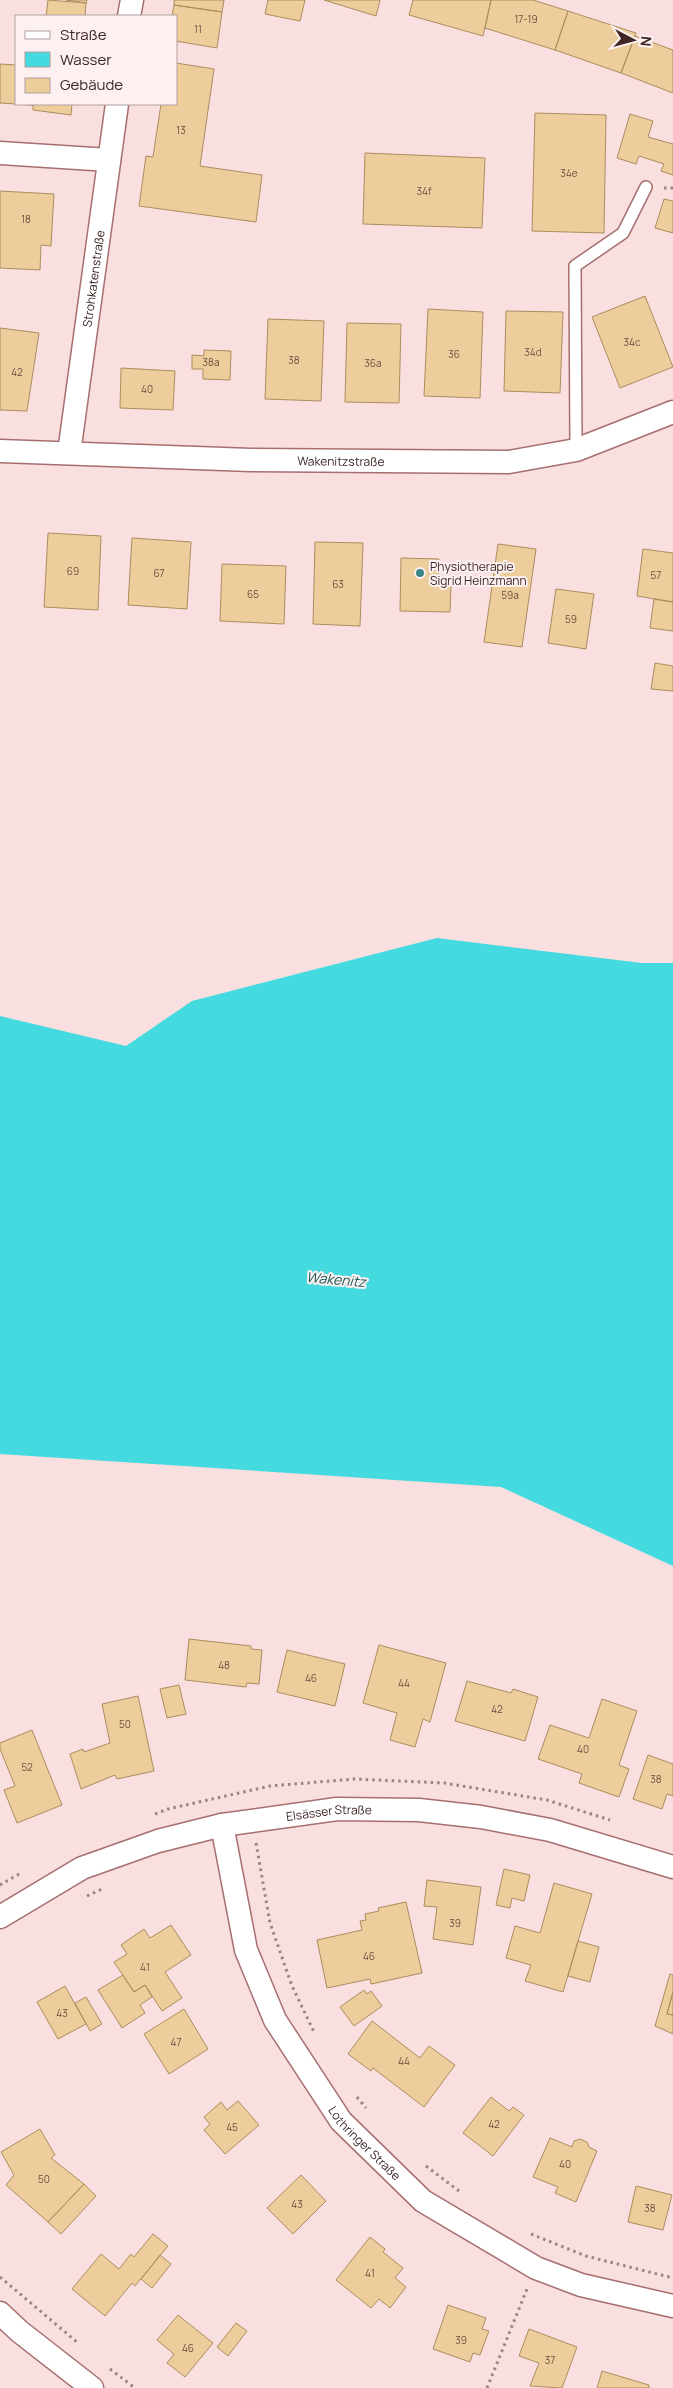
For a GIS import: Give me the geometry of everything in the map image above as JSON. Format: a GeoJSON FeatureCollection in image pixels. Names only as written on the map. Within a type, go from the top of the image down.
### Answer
{"type":"FeatureCollection","features":[{"type":"Feature","properties":{"kind":"street"},"geometry":{"type":"LineString","coordinates":[[129,15],[132,0]]}},
{"type":"Feature","properties":{"kind":"street","name":"Strohkatenstraße"},"geometry":{"type":"LineString","coordinates":[[69,453],[117,105]]}},
{"type":"Feature","properties":{"kind":"street"},"geometry":{"type":"LineString","coordinates":[[0,153],[109,160]]}},
{"type":"Feature","properties":{"kind":"street","name":"Wakenitzstraße"},"geometry":{"type":"LineString","coordinates":[[0,451],[251,460],[509,462],[576,450],[673,412]]}},
{"type":"Feature","properties":{"kind":"street","name":"Elsässer Straße"},"geometry":{"type":"LineString","coordinates":[[0,1917],[82,1868],[158,1841],[222,1825],[337,1809],[419,1810],[481,1816],[550,1830],[673,1867]]}},
{"type":"Feature","properties":{"kind":"street","name":"Lothringer Straße"},"geometry":{"type":"LineString","coordinates":[[222,1825],[246,1950],[275,2020],[340,2121],[422,2201],[536,2268],[581,2284],[673,2306]]}},
{"type":"Feature","properties":{"kind":"street"},"geometry":{"type":"LineString","coordinates":[[0,2313],[18,2331],[92,2388]]}},
{"type":"Feature","properties":{"kind":"lane"},"geometry":{"type":"LineString","coordinates":[[576,450],[575,266],[623,233],[646,187]]}},
{"type":"Feature","properties":{"kind":"path"},"geometry":{"type":"LineString","coordinates":[[245,1792],[270,1923],[292,1986],[316,2034]]}},
{"type":"Feature","properties":{"kind":"path"},"geometry":{"type":"LineString","coordinates":[[85,1897],[110,1886]]}},
{"type":"Feature","properties":{"kind":"path"},"geometry":{"type":"LineString","coordinates":[[356,2095],[367,2110]]}},
{"type":"Feature","properties":{"kind":"path"},"geometry":{"type":"LineString","coordinates":[[418,2160],[464,2195]]}},
{"type":"Feature","properties":{"kind":"path"},"geometry":{"type":"LineString","coordinates":[[524,2231],[586,2256],[673,2278]]}},
{"type":"Feature","properties":{"kind":"path"},"geometry":{"type":"LineString","coordinates":[[487,2388],[536,2268],[550,2242]]}},
{"type":"Feature","properties":{"kind":"path"},"geometry":{"type":"LineString","coordinates":[[0,2277],[79,2344]]}},
{"type":"Feature","properties":{"kind":"path"},"geometry":{"type":"LineString","coordinates":[[108,2367],[135,2388]]}},
{"type":"Feature","properties":{"kind":"water","name":"Wakenitz"},"geometry":{"type":"Polygon","coordinates":[[[437,938],[642,963],[673,963],[673,1566],[501,1487],[0,1454],[0,1016],[126,1046],[192,1001],[437,938]]]}},
{"type":"Feature","properties":{"kind":"building"},"geometry":{"type":"Polygon","coordinates":[[[48,0],[86,3],[85,15],[46,15],[48,0]]]}},
{"type":"Feature","properties":{"kind":"building"},"geometry":{"type":"Polygon","coordinates":[[[66,0],[87,0],[86,3],[66,0]]]}},
{"type":"Feature","properties":{"kind":"building"},"geometry":{"type":"Polygon","coordinates":[[[174,0],[224,0],[222,12],[174,5],[174,0]]]}},
{"type":"Feature","properties":{"kind":"building"},"geometry":{"type":"Polygon","coordinates":[[[268,0],[305,0],[300,21],[265,14],[268,0]]]}},
{"type":"Feature","properties":{"kind":"building"},"geometry":{"type":"Polygon","coordinates":[[[324,0],[380,0],[376,16],[324,0]]]}},
{"type":"Feature","properties":{"kind":"building"},"geometry":{"type":"Polygon","coordinates":[[[413,0],[491,0],[483,36],[409,15],[413,0]]]}},
{"type":"Feature","properties":{"kind":"building"},"geometry":{"type":"Polygon","coordinates":[[[491,0],[533,0],[568,11],[555,50],[485,28],[491,0]]]}},
{"type":"Feature","properties":{"kind":"building"},"geometry":{"type":"Polygon","coordinates":[[[174,5],[222,12],[217,48],[178,41],[178,15],[172,15],[174,5]]]}},
{"type":"Feature","properties":{"kind":"building"},"geometry":{"type":"Polygon","coordinates":[[[568,11],[636,33],[621,73],[555,50],[568,11]]]}},
{"type":"Feature","properties":{"kind":"building"},"geometry":{"type":"Polygon","coordinates":[[[635,36],[673,50],[673,93],[621,73],[635,36]]]}},
{"type":"Feature","properties":{"kind":"building"},"geometry":{"type":"Polygon","coordinates":[[[178,63],[214,69],[200,166],[262,175],[256,222],[139,206],[146,156],[153,157],[161,105],[178,105],[178,63]]]}},
{"type":"Feature","properties":{"kind":"building"},"geometry":{"type":"Polygon","coordinates":[[[0,64],[15,65],[15,104],[0,103],[0,64]]]}},
{"type":"Feature","properties":{"kind":"building"},"geometry":{"type":"Polygon","coordinates":[[[33,105],[72,105],[71,115],[33,110],[33,105]]]}},
{"type":"Feature","properties":{"kind":"building"},"geometry":{"type":"Polygon","coordinates":[[[535,113],[606,115],[604,233],[532,231],[535,113]]]}},
{"type":"Feature","properties":{"kind":"building"},"geometry":{"type":"Polygon","coordinates":[[[630,114],[653,121],[648,137],[673,144],[673,175],[661,171],[664,164],[639,156],[636,164],[617,158],[630,114]]]}},
{"type":"Feature","properties":{"kind":"building"},"geometry":{"type":"Polygon","coordinates":[[[365,153],[485,158],[482,228],[363,224],[365,153]]]}},
{"type":"Feature","properties":{"kind":"building"},"geometry":{"type":"Polygon","coordinates":[[[0,191],[54,194],[51,246],[41,245],[40,270],[0,268],[0,191]]]}},
{"type":"Feature","properties":{"kind":"building"},"geometry":{"type":"Polygon","coordinates":[[[664,199],[673,201],[673,233],[655,228],[664,199]]]}},
{"type":"Feature","properties":{"kind":"building"},"geometry":{"type":"Polygon","coordinates":[[[645,296],[673,367],[620,388],[592,317],[645,296]]]}},
{"type":"Feature","properties":{"kind":"building"},"geometry":{"type":"Polygon","coordinates":[[[428,309],[483,312],[480,398],[424,396],[428,309]]]}},
{"type":"Feature","properties":{"kind":"building"},"geometry":{"type":"Polygon","coordinates":[[[506,311],[563,312],[560,393],[504,391],[506,311]]]}},
{"type":"Feature","properties":{"kind":"building"},"geometry":{"type":"Polygon","coordinates":[[[268,319],[324,321],[321,401],[265,399],[268,319]]]}},
{"type":"Feature","properties":{"kind":"building"},"geometry":{"type":"Polygon","coordinates":[[[347,323],[401,324],[399,403],[345,402],[347,323]]]}},
{"type":"Feature","properties":{"kind":"building"},"geometry":{"type":"Polygon","coordinates":[[[0,328],[39,333],[27,411],[0,410],[0,328]]]}},
{"type":"Feature","properties":{"kind":"building"},"geometry":{"type":"Polygon","coordinates":[[[204,350],[231,351],[230,380],[203,379],[203,369],[192,369],[192,355],[204,356],[204,350]]]}},
{"type":"Feature","properties":{"kind":"building"},"geometry":{"type":"Polygon","coordinates":[[[121,368],[175,371],[173,410],[120,408],[121,368]]]}},
{"type":"Feature","properties":{"kind":"building"},"geometry":{"type":"Polygon","coordinates":[[[48,533],[101,536],[98,610],[44,607],[48,533]]]}},
{"type":"Feature","properties":{"kind":"building"},"geometry":{"type":"Polygon","coordinates":[[[132,538],[191,542],[187,609],[128,605],[132,538]]]}},
{"type":"Feature","properties":{"kind":"building"},"geometry":{"type":"Polygon","coordinates":[[[315,542],[363,543],[360,626],[313,624],[315,542]]]}},
{"type":"Feature","properties":{"kind":"building"},"geometry":{"type":"Polygon","coordinates":[[[498,544],[536,549],[522,647],[484,642],[498,544]]]}},
{"type":"Feature","properties":{"kind":"building"},"geometry":{"type":"Polygon","coordinates":[[[643,549],[673,553],[673,602],[637,596],[643,549]]]}},
{"type":"Feature","properties":{"kind":"building","name":"Physiotherapie Sigrid Heinzmann"},"geometry":{"type":"Polygon","coordinates":[[[401,558],[439,559],[438,586],[451,586],[450,612],[400,611],[401,558]]]}},
{"type":"Feature","properties":{"kind":"building"},"geometry":{"type":"Polygon","coordinates":[[[222,564],[286,566],[284,624],[220,621],[222,564]]]}},
{"type":"Feature","properties":{"kind":"building"},"geometry":{"type":"Polygon","coordinates":[[[556,589],[594,594],[586,649],[548,643],[556,589]]]}},
{"type":"Feature","properties":{"kind":"building"},"geometry":{"type":"Polygon","coordinates":[[[654,599],[673,602],[673,631],[650,628],[654,599]]]}},
{"type":"Feature","properties":{"kind":"building"},"geometry":{"type":"Polygon","coordinates":[[[655,663],[673,666],[673,691],[651,689],[655,663]]]}},
{"type":"Feature","properties":{"kind":"building"},"geometry":{"type":"Polygon","coordinates":[[[189,1639],[251,1646],[251,1649],[262,1650],[259,1684],[247,1683],[246,1687],[185,1680],[189,1639]]]}},
{"type":"Feature","properties":{"kind":"building"},"geometry":{"type":"Polygon","coordinates":[[[379,1645],[446,1663],[430,1722],[423,1719],[415,1747],[390,1740],[397,1713],[363,1703],[379,1645]]]}},
{"type":"Feature","properties":{"kind":"building"},"geometry":{"type":"Polygon","coordinates":[[[287,1650],[345,1664],[335,1706],[277,1692],[287,1650]]]}},
{"type":"Feature","properties":{"kind":"building"},"geometry":{"type":"Polygon","coordinates":[[[467,1681],[511,1693],[513,1689],[538,1697],[525,1741],[455,1721],[467,1681]]]}},
{"type":"Feature","properties":{"kind":"building"},"geometry":{"type":"Polygon","coordinates":[[[179,1685],[186,1714],[167,1718],[160,1689],[179,1685]]]}},
{"type":"Feature","properties":{"kind":"building"},"geometry":{"type":"Polygon","coordinates":[[[138,1696],[154,1771],[117,1779],[115,1775],[81,1789],[70,1754],[83,1749],[84,1752],[110,1743],[102,1704],[138,1696]]]}},
{"type":"Feature","properties":{"kind":"building"},"geometry":{"type":"Polygon","coordinates":[[[602,1699],[637,1711],[619,1765],[629,1769],[619,1797],[579,1783],[582,1774],[538,1759],[550,1725],[589,1738],[602,1699]]]}},
{"type":"Feature","properties":{"kind":"building"},"geometry":{"type":"Polygon","coordinates":[[[32,1730],[62,1805],[17,1823],[4,1790],[15,1786],[0,1749],[0,1743],[32,1730]]]}},
{"type":"Feature","properties":{"kind":"building"},"geometry":{"type":"Polygon","coordinates":[[[648,1755],[673,1764],[673,1796],[667,1794],[662,1809],[633,1799],[648,1755]]]}},
{"type":"Feature","properties":{"kind":"building"},"geometry":{"type":"Polygon","coordinates":[[[504,1869],[530,1875],[524,1901],[512,1898],[510,1908],[496,1905],[504,1869]]]}},
{"type":"Feature","properties":{"kind":"building"},"geometry":{"type":"Polygon","coordinates":[[[427,1880],[481,1887],[473,1945],[433,1939],[437,1907],[424,1906],[427,1880]]]}},
{"type":"Feature","properties":{"kind":"building"},"geometry":{"type":"Polygon","coordinates":[[[554,1883],[592,1894],[563,1992],[525,1981],[531,1965],[506,1958],[515,1926],[540,1933],[554,1883]]]}},
{"type":"Feature","properties":{"kind":"building"},"geometry":{"type":"Polygon","coordinates":[[[406,1902],[422,1973],[371,1984],[370,1979],[327,1988],[317,1940],[362,1930],[360,1921],[366,1920],[365,1914],[379,1911],[378,1908],[406,1902]]]}},
{"type":"Feature","properties":{"kind":"building"},"geometry":{"type":"Polygon","coordinates":[[[171,1925],[191,1955],[165,1972],[182,1998],[162,2011],[145,1985],[134,1992],[114,1962],[127,1954],[121,1945],[144,1929],[150,1938],[171,1925]]]}},
{"type":"Feature","properties":{"kind":"building"},"geometry":{"type":"Polygon","coordinates":[[[578,1941],[599,1947],[590,1982],[568,1976],[578,1941]]]}},
{"type":"Feature","properties":{"kind":"building"},"geometry":{"type":"Polygon","coordinates":[[[670,1974],[673,1975],[673,1992],[667,2014],[673,2015],[673,2034],[655,2026],[670,1974]]]}},
{"type":"Feature","properties":{"kind":"building"},"geometry":{"type":"Polygon","coordinates":[[[123,1975],[134,1992],[145,1985],[152,1997],[140,2005],[145,2013],[122,2028],[98,1990],[123,1975]]]}},
{"type":"Feature","properties":{"kind":"building"},"geometry":{"type":"Polygon","coordinates":[[[65,1986],[86,2024],[58,2039],[37,2002],[65,1986]]]}},
{"type":"Feature","properties":{"kind":"building"},"geometry":{"type":"Polygon","coordinates":[[[364,1990],[367,1994],[371,1991],[382,2006],[354,2026],[340,2007],[364,1990]]]}},
{"type":"Feature","properties":{"kind":"building"},"geometry":{"type":"Polygon","coordinates":[[[673,1992],[673,2015],[667,2014],[673,1992]]]}},
{"type":"Feature","properties":{"kind":"building"},"geometry":{"type":"Polygon","coordinates":[[[86,1997],[102,2024],[90,2031],[75,2003],[86,1997]]]}},
{"type":"Feature","properties":{"kind":"building"},"geometry":{"type":"Polygon","coordinates":[[[184,2009],[208,2049],[169,2074],[144,2034],[184,2009]]]}},
{"type":"Feature","properties":{"kind":"building"},"geometry":{"type":"Polygon","coordinates":[[[372,2021],[420,2058],[429,2046],[455,2065],[424,2107],[373,2068],[371,2071],[348,2054],[372,2021]]]}},
{"type":"Feature","properties":{"kind":"building"},"geometry":{"type":"Polygon","coordinates":[[[491,2097],[509,2111],[513,2107],[524,2115],[493,2156],[463,2133],[491,2097]]]}},
{"type":"Feature","properties":{"kind":"building"},"geometry":{"type":"Polygon","coordinates":[[[238,2101],[259,2125],[225,2154],[204,2130],[210,2124],[204,2117],[221,2102],[227,2110],[238,2101]]]}},
{"type":"Feature","properties":{"kind":"building"},"geometry":{"type":"Polygon","coordinates":[[[40,2129],[55,2155],[51,2158],[84,2184],[48,2222],[6,2185],[14,2175],[1,2152],[40,2129]]]}},
{"type":"Feature","properties":{"kind":"building"},"geometry":{"type":"Polygon","coordinates":[[[550,2138],[572,2147],[574,2141],[580,2139],[587,2142],[589,2147],[597,2151],[576,2202],[555,2193],[558,2187],[533,2177],[550,2138]]]}},
{"type":"Feature","properties":{"kind":"building"},"geometry":{"type":"Polygon","coordinates":[[[301,2175],[326,2201],[293,2234],[267,2208],[301,2175]]]}},
{"type":"Feature","properties":{"kind":"building"},"geometry":{"type":"Polygon","coordinates":[[[84,2184],[96,2196],[61,2234],[48,2222],[84,2184]]]}},
{"type":"Feature","properties":{"kind":"building"},"geometry":{"type":"Polygon","coordinates":[[[636,2186],[672,2195],[663,2230],[628,2222],[636,2186]]]}},
{"type":"Feature","properties":{"kind":"building"},"geometry":{"type":"Polygon","coordinates":[[[153,2234],[168,2246],[135,2286],[132,2283],[105,2316],[72,2289],[101,2254],[119,2269],[131,2254],[134,2257],[153,2234]]]}},
{"type":"Feature","properties":{"kind":"building"},"geometry":{"type":"Polygon","coordinates":[[[370,2237],[385,2249],[383,2252],[403,2268],[395,2278],[406,2287],[390,2308],[379,2299],[371,2308],[336,2280],[370,2237]]]}},
{"type":"Feature","properties":{"kind":"building"},"geometry":{"type":"Polygon","coordinates":[[[160,2255],[171,2264],[152,2288],[141,2279],[160,2255]]]}},
{"type":"Feature","properties":{"kind":"building"},"geometry":{"type":"Polygon","coordinates":[[[448,2305],[486,2318],[482,2329],[489,2331],[480,2355],[473,2353],[470,2362],[433,2349],[448,2305]]]}},
{"type":"Feature","properties":{"kind":"building"},"geometry":{"type":"Polygon","coordinates":[[[178,2315],[213,2343],[185,2377],[167,2363],[174,2354],[157,2340],[178,2315]]]}},
{"type":"Feature","properties":{"kind":"building"},"geometry":{"type":"Polygon","coordinates":[[[236,2323],[247,2331],[228,2356],[217,2347],[236,2323]]]}},
{"type":"Feature","properties":{"kind":"building"},"geometry":{"type":"Polygon","coordinates":[[[529,2329],[577,2347],[562,2388],[530,2386],[539,2363],[519,2356],[529,2329]]]}},
{"type":"Feature","properties":{"kind":"building"},"geometry":{"type":"Polygon","coordinates":[[[602,2371],[649,2385],[649,2388],[597,2388],[602,2371]]]}},
{"type":"Feature","properties":{"kind":"place","name":"Physiotherapie Sigrid Heinzmann"},"geometry":{"type":"Point","coordinates":[420,573]}}]}
